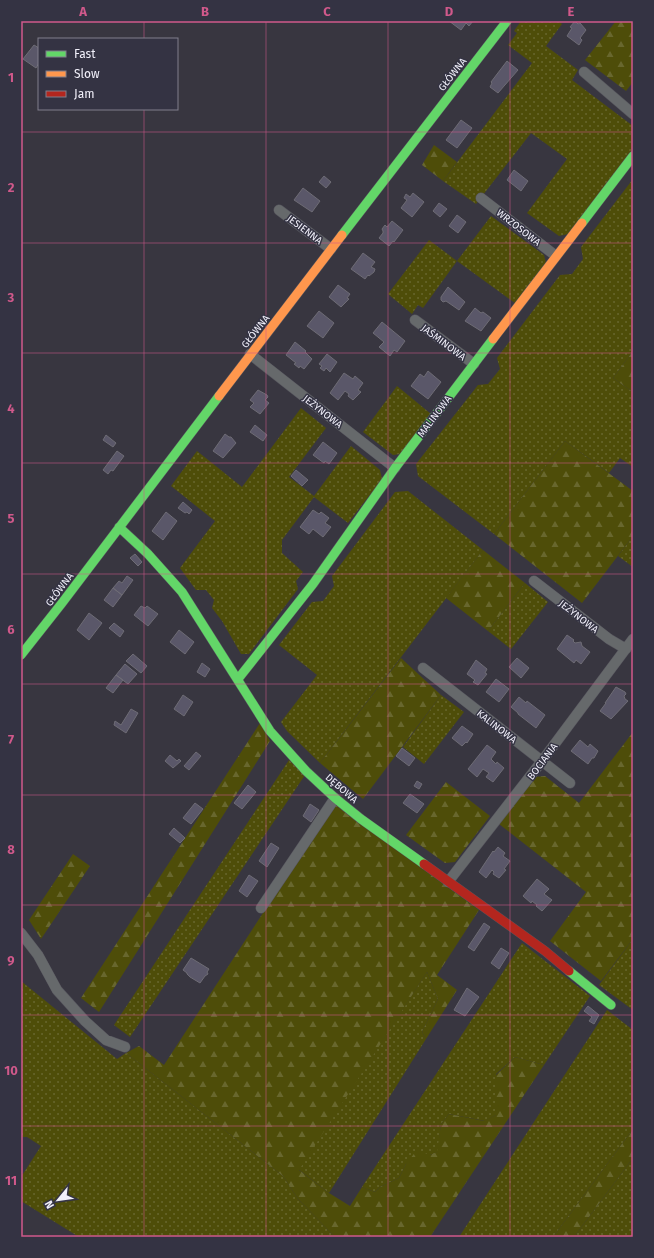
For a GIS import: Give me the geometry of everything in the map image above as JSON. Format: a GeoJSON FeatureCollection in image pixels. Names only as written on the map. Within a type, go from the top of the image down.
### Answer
{"type":"FeatureCollection","features":[{"type":"Feature","properties":{"kind":"street","name":"GŁÓWNA"},"geometry":{"type":"LineString","coordinates":[[21,655],[250,354],[508,21]]}},
{"type":"Feature","properties":{"kind":"street"},"geometry":{"type":"LineString","coordinates":[[584,72],[633,114]]}},
{"type":"Feature","properties":{"kind":"street","name":"MALINOWA"},"geometry":{"type":"LineString","coordinates":[[238,679],[313,584],[395,468],[633,156]]}},
{"type":"Feature","properties":{"kind":"street","name":"WRZOSOWA"},"geometry":{"type":"LineString","coordinates":[[481,198],[556,256]]}},
{"type":"Feature","properties":{"kind":"street","name":"JESIENNA"},"geometry":{"type":"LineString","coordinates":[[279,210],[331,249]]}},
{"type":"Feature","properties":{"kind":"street","name":"JAŚMINOWA"},"geometry":{"type":"LineString","coordinates":[[415,320],[474,364]]}},
{"type":"Feature","properties":{"kind":"street","name":"JEŻYNOWA"},"geometry":{"type":"LineString","coordinates":[[250,354],[395,468]]}},
{"type":"Feature","properties":{"kind":"street","name":"DĘBOWA"},"geometry":{"type":"LineString","coordinates":[[119,527],[148,554],[182,592],[270,731],[306,771],[335,798],[361,819],[545,951],[611,1005]]}},
{"type":"Feature","properties":{"kind":"street","name":"JEŻYNOWA"},"geometry":{"type":"LineString","coordinates":[[534,581],[608,639],[626,649]]}},
{"type":"Feature","properties":{"kind":"street","name":"BOCIANIA"},"geometry":{"type":"LineString","coordinates":[[448,882],[542,762],[633,639]]}},
{"type":"Feature","properties":{"kind":"street","name":"KALINOWA"},"geometry":{"type":"LineString","coordinates":[[423,668],[570,783]]}},
{"type":"Feature","properties":{"kind":"street"},"geometry":{"type":"LineString","coordinates":[[261,908],[335,798]]}},
{"type":"Feature","properties":{"kind":"street"},"geometry":{"type":"LineString","coordinates":[[23,937],[38,955],[57,990],[85,1021],[106,1040],[125,1047]]}},
{"type":"Feature","properties":{"kind":"green space"},"geometry":{"type":"Polygon","coordinates":[[[521,21],[559,21],[562,24],[546,46],[578,70],[572,80],[633,126],[633,149],[568,234],[559,236],[527,213],[567,159],[531,133],[476,204],[443,181],[532,63],[508,45],[517,33],[514,31],[521,21]]]}},
{"type":"Feature","properties":{"kind":"green space"},"geometry":{"type":"Polygon","coordinates":[[[616,21],[633,21],[633,82],[626,91],[585,60],[616,21]]]}},
{"type":"Feature","properties":{"kind":"green space"},"geometry":{"type":"Polygon","coordinates":[[[434,145],[457,162],[443,181],[422,165],[434,145]]]}},
{"type":"Feature","properties":{"kind":"green space"},"geometry":{"type":"Polygon","coordinates":[[[633,179],[633,351],[613,378],[633,392],[633,467],[620,458],[609,473],[565,441],[494,534],[418,476],[416,464],[478,385],[488,384],[500,369],[497,358],[560,275],[572,274],[583,259],[581,247],[633,179]]]}},
{"type":"Feature","properties":{"kind":"green space"},"geometry":{"type":"Polygon","coordinates":[[[491,216],[544,255],[546,263],[515,303],[457,261],[491,216]]]}},
{"type":"Feature","properties":{"kind":"green space"},"geometry":{"type":"Polygon","coordinates":[[[429,240],[457,261],[423,308],[418,305],[412,314],[388,294],[429,240]]]}},
{"type":"Feature","properties":{"kind":"green space"},"geometry":{"type":"Polygon","coordinates":[[[633,351],[633,392],[613,378],[633,351]]]}},
{"type":"Feature","properties":{"kind":"green space"},"geometry":{"type":"Polygon","coordinates":[[[397,386],[431,414],[401,454],[393,455],[363,432],[397,386]]]}},
{"type":"Feature","properties":{"kind":"green space"},"geometry":{"type":"Polygon","coordinates":[[[301,408],[326,428],[289,477],[314,496],[351,446],[380,470],[382,479],[348,523],[314,497],[282,540],[282,553],[303,572],[296,581],[298,589],[249,654],[241,654],[222,621],[212,608],[214,600],[206,590],[196,590],[180,568],[215,521],[171,486],[197,451],[242,487],[301,408]]]}},
{"type":"Feature","properties":{"kind":"green space"},"geometry":{"type":"Polygon","coordinates":[[[565,441],[633,491],[633,536],[582,603],[494,534],[565,441]]]}},
{"type":"Feature","properties":{"kind":"green space"},"geometry":{"type":"Polygon","coordinates":[[[408,491],[483,550],[320,763],[287,731],[281,722],[317,675],[279,645],[312,602],[323,601],[334,586],[332,576],[395,492],[408,491]]]}},
{"type":"Feature","properties":{"kind":"green space"},"geometry":{"type":"Polygon","coordinates":[[[633,536],[633,567],[618,556],[633,536]]]}},
{"type":"Feature","properties":{"kind":"green space"},"geometry":{"type":"Polygon","coordinates":[[[483,550],[525,583],[488,631],[446,598],[483,550]]]}},
{"type":"Feature","properties":{"kind":"green space"},"geometry":{"type":"Polygon","coordinates":[[[525,583],[548,602],[511,649],[488,631],[525,583]]]}},
{"type":"Feature","properties":{"kind":"green space"},"geometry":{"type":"Polygon","coordinates":[[[401,658],[441,695],[363,799],[320,763],[401,658]]]}},
{"type":"Feature","properties":{"kind":"green space"},"geometry":{"type":"Polygon","coordinates":[[[441,695],[464,712],[424,764],[403,747],[441,695]]]}},
{"type":"Feature","properties":{"kind":"green space"},"geometry":{"type":"Polygon","coordinates":[[[260,723],[270,741],[99,1012],[81,998],[260,723]]]}},
{"type":"Feature","properties":{"kind":"green space"},"geometry":{"type":"Polygon","coordinates":[[[633,732],[633,939],[601,981],[550,941],[586,892],[499,824],[535,777],[545,776],[579,803],[633,732]]]}},
{"type":"Feature","properties":{"kind":"green space"},"geometry":{"type":"Polygon","coordinates":[[[289,760],[305,775],[130,1037],[114,1025],[289,760]]]}},
{"type":"Feature","properties":{"kind":"green space"},"geometry":{"type":"Polygon","coordinates":[[[446,782],[490,816],[455,862],[445,863],[406,835],[446,782]]]}},
{"type":"Feature","properties":{"kind":"green space"},"geometry":{"type":"Polygon","coordinates":[[[334,804],[479,910],[437,975],[457,990],[426,1039],[422,1032],[438,999],[427,972],[299,1170],[329,1193],[350,1206],[362,1187],[375,1192],[380,1187],[399,1178],[406,1164],[417,1150],[430,1155],[437,1152],[441,1124],[449,1114],[484,1121],[496,1115],[496,1075],[515,1057],[544,1065],[430,1237],[335,1237],[298,1199],[283,1176],[126,1053],[139,1046],[164,1065],[334,804]]]}},
{"type":"Feature","properties":{"kind":"green space"},"geometry":{"type":"Polygon","coordinates":[[[73,854],[90,866],[41,939],[29,920],[73,854]]]}},
{"type":"Feature","properties":{"kind":"green space"},"geometry":{"type":"Polygon","coordinates":[[[633,939],[633,1010],[599,985],[633,939]]]}},
{"type":"Feature","properties":{"kind":"green space"},"geometry":{"type":"Polygon","coordinates":[[[522,943],[590,996],[544,1065],[515,1057],[496,1074],[496,1115],[485,1121],[449,1114],[441,1124],[438,1152],[406,1164],[399,1178],[380,1187],[375,1192],[362,1187],[522,943]]]}},
{"type":"Feature","properties":{"kind":"green space"},"geometry":{"type":"Polygon","coordinates":[[[427,972],[438,999],[422,1032],[426,1039],[329,1193],[298,1169],[427,972]]]}},
{"type":"Feature","properties":{"kind":"green space"},"geometry":{"type":"Polygon","coordinates":[[[21,981],[117,1059],[126,1053],[283,1176],[298,1199],[335,1237],[79,1237],[21,1201],[21,1177],[41,1146],[27,1137],[21,1137],[21,981]]]}},
{"type":"Feature","properties":{"kind":"green space"},"geometry":{"type":"Polygon","coordinates":[[[607,1010],[633,1030],[633,1129],[553,1237],[459,1237],[607,1010]]]}},
{"type":"Feature","properties":{"kind":"green space"},"geometry":{"type":"Polygon","coordinates":[[[633,1129],[633,1158],[574,1237],[553,1237],[633,1129]]]}},
{"type":"Feature","properties":{"kind":"green space"},"geometry":{"type":"Polygon","coordinates":[[[633,1158],[633,1237],[574,1237],[633,1158]]]}},
{"type":"Feature","properties":{"kind":"building"},"geometry":{"type":"Polygon","coordinates":[[[449,21],[473,21],[469,26],[466,23],[461,30],[449,21]]]}},
{"type":"Feature","properties":{"kind":"building"},"geometry":{"type":"Polygon","coordinates":[[[575,21],[578,24],[580,23],[586,30],[580,38],[582,40],[579,45],[567,36],[572,28],[570,27],[575,21]]]}},
{"type":"Feature","properties":{"kind":"building"},"geometry":{"type":"Polygon","coordinates":[[[34,45],[38,47],[38,65],[36,68],[23,59],[34,45]]]}},
{"type":"Feature","properties":{"kind":"building"},"geometry":{"type":"Polygon","coordinates":[[[507,61],[518,70],[498,93],[490,87],[491,82],[507,61]]]}},
{"type":"Feature","properties":{"kind":"building"},"geometry":{"type":"Polygon","coordinates":[[[461,120],[472,128],[457,148],[446,140],[461,120]]]}},
{"type":"Feature","properties":{"kind":"building"},"geometry":{"type":"Polygon","coordinates":[[[514,170],[528,181],[521,191],[507,180],[514,170]]]}},
{"type":"Feature","properties":{"kind":"building"},"geometry":{"type":"Polygon","coordinates":[[[324,176],[331,182],[326,188],[319,182],[324,176]]]}},
{"type":"Feature","properties":{"kind":"building"},"geometry":{"type":"Polygon","coordinates":[[[303,188],[320,201],[312,212],[294,200],[303,188]]]}},
{"type":"Feature","properties":{"kind":"building"},"geometry":{"type":"Polygon","coordinates":[[[413,193],[424,202],[412,217],[401,208],[407,200],[404,198],[406,194],[410,197],[413,193]]]}},
{"type":"Feature","properties":{"kind":"building"},"geometry":{"type":"Polygon","coordinates":[[[439,203],[447,209],[440,217],[433,211],[439,203]]]}},
{"type":"Feature","properties":{"kind":"building"},"geometry":{"type":"Polygon","coordinates":[[[457,215],[466,222],[458,233],[449,226],[457,215]]]}},
{"type":"Feature","properties":{"kind":"building"},"geometry":{"type":"Polygon","coordinates":[[[392,221],[403,230],[389,246],[379,238],[383,233],[382,229],[385,225],[387,227],[392,221]]]}},
{"type":"Feature","properties":{"kind":"building"},"geometry":{"type":"Polygon","coordinates":[[[363,253],[375,262],[371,267],[375,269],[374,272],[369,276],[368,275],[365,279],[351,269],[363,253]]]}},
{"type":"Feature","properties":{"kind":"building"},"geometry":{"type":"Polygon","coordinates":[[[338,285],[350,294],[347,298],[349,299],[341,307],[329,297],[338,285]]]}},
{"type":"Feature","properties":{"kind":"building"},"geometry":{"type":"Polygon","coordinates":[[[448,287],[465,302],[459,310],[446,301],[443,302],[441,300],[441,297],[448,287]]]}},
{"type":"Feature","properties":{"kind":"building"},"geometry":{"type":"Polygon","coordinates":[[[475,308],[491,318],[481,331],[465,321],[475,308]]]}},
{"type":"Feature","properties":{"kind":"building"},"geometry":{"type":"Polygon","coordinates":[[[319,311],[334,323],[323,338],[307,326],[319,311]]]}},
{"type":"Feature","properties":{"kind":"building"},"geometry":{"type":"Polygon","coordinates":[[[382,322],[405,341],[397,352],[394,350],[390,356],[379,347],[384,342],[373,333],[382,322]]]}},
{"type":"Feature","properties":{"kind":"building"},"geometry":{"type":"Polygon","coordinates":[[[295,342],[306,351],[305,352],[312,359],[304,369],[300,366],[299,368],[294,364],[296,363],[286,355],[295,342]]]}},
{"type":"Feature","properties":{"kind":"building"},"geometry":{"type":"Polygon","coordinates":[[[327,354],[337,362],[330,372],[326,368],[324,371],[320,368],[322,366],[319,364],[327,354]]]}},
{"type":"Feature","properties":{"kind":"building"},"geometry":{"type":"Polygon","coordinates":[[[428,371],[441,382],[428,399],[411,386],[420,374],[424,377],[428,371]]]}},
{"type":"Feature","properties":{"kind":"building"},"geometry":{"type":"Polygon","coordinates":[[[344,373],[353,379],[355,376],[363,383],[358,390],[361,392],[353,400],[345,391],[338,400],[330,393],[344,373]]]}},
{"type":"Feature","properties":{"kind":"building"},"geometry":{"type":"Polygon","coordinates":[[[258,390],[267,395],[268,397],[265,400],[269,403],[260,414],[250,407],[254,403],[250,400],[258,390]]]}},
{"type":"Feature","properties":{"kind":"building"},"geometry":{"type":"Polygon","coordinates":[[[255,425],[267,435],[263,441],[250,432],[255,425]]]}},
{"type":"Feature","properties":{"kind":"building"},"geometry":{"type":"Polygon","coordinates":[[[225,434],[231,437],[236,443],[223,458],[213,451],[225,434]]]}},
{"type":"Feature","properties":{"kind":"building"},"geometry":{"type":"Polygon","coordinates":[[[106,435],[116,443],[113,447],[103,440],[106,435]]]}},
{"type":"Feature","properties":{"kind":"building"},"geometry":{"type":"Polygon","coordinates":[[[323,442],[337,453],[329,464],[325,461],[324,463],[313,455],[323,442]]]}},
{"type":"Feature","properties":{"kind":"building"},"geometry":{"type":"Polygon","coordinates":[[[117,451],[124,456],[113,471],[111,470],[108,474],[103,470],[117,451]]]}},
{"type":"Feature","properties":{"kind":"building"},"geometry":{"type":"Polygon","coordinates":[[[296,470],[308,480],[302,486],[291,476],[296,470]]]}},
{"type":"Feature","properties":{"kind":"building"},"geometry":{"type":"Polygon","coordinates":[[[183,502],[192,510],[189,514],[178,508],[183,502]]]}},
{"type":"Feature","properties":{"kind":"building"},"geometry":{"type":"Polygon","coordinates":[[[313,510],[319,514],[321,512],[329,518],[325,523],[331,527],[323,537],[313,529],[309,534],[300,527],[313,510]]]}},
{"type":"Feature","properties":{"kind":"building"},"geometry":{"type":"Polygon","coordinates":[[[166,512],[177,521],[163,540],[152,531],[166,512]]]}},
{"type":"Feature","properties":{"kind":"building"},"geometry":{"type":"Polygon","coordinates":[[[135,554],[142,562],[138,566],[130,558],[135,554]]]}},
{"type":"Feature","properties":{"kind":"building"},"geometry":{"type":"Polygon","coordinates":[[[127,576],[133,580],[122,595],[113,588],[119,581],[122,583],[127,576]]]}},
{"type":"Feature","properties":{"kind":"building"},"geometry":{"type":"Polygon","coordinates":[[[113,588],[122,595],[113,607],[104,600],[113,588]]]}},
{"type":"Feature","properties":{"kind":"building"},"geometry":{"type":"Polygon","coordinates":[[[141,606],[145,608],[147,606],[158,614],[148,626],[134,615],[141,606]]]}},
{"type":"Feature","properties":{"kind":"building"},"geometry":{"type":"Polygon","coordinates":[[[89,613],[102,623],[89,640],[77,630],[89,613]]]}},
{"type":"Feature","properties":{"kind":"building"},"geometry":{"type":"Polygon","coordinates":[[[114,623],[124,631],[120,637],[109,628],[114,623]]]}},
{"type":"Feature","properties":{"kind":"building"},"geometry":{"type":"Polygon","coordinates":[[[179,630],[194,642],[185,654],[170,642],[179,630]]]}},
{"type":"Feature","properties":{"kind":"building"},"geometry":{"type":"Polygon","coordinates":[[[567,635],[574,640],[573,641],[575,643],[581,642],[582,646],[590,652],[581,664],[576,660],[574,663],[557,649],[567,635]]]}},
{"type":"Feature","properties":{"kind":"building"},"geometry":{"type":"Polygon","coordinates":[[[133,654],[147,666],[141,673],[126,661],[133,654]]]}},
{"type":"Feature","properties":{"kind":"building"},"geometry":{"type":"Polygon","coordinates":[[[517,658],[529,668],[521,678],[509,667],[517,658]]]}},
{"type":"Feature","properties":{"kind":"building"},"geometry":{"type":"Polygon","coordinates":[[[476,660],[487,669],[485,673],[487,674],[478,685],[473,682],[475,680],[467,674],[476,660]]]}},
{"type":"Feature","properties":{"kind":"building"},"geometry":{"type":"Polygon","coordinates":[[[202,663],[210,669],[205,677],[197,672],[202,663]]]}},
{"type":"Feature","properties":{"kind":"building"},"geometry":{"type":"Polygon","coordinates":[[[125,664],[137,674],[128,684],[116,675],[125,664]]]}},
{"type":"Feature","properties":{"kind":"building"},"geometry":{"type":"Polygon","coordinates":[[[116,675],[123,680],[113,693],[106,688],[116,675]]]}},
{"type":"Feature","properties":{"kind":"building"},"geometry":{"type":"Polygon","coordinates":[[[496,679],[509,689],[499,702],[486,692],[496,679]]]}},
{"type":"Feature","properties":{"kind":"building"},"geometry":{"type":"Polygon","coordinates":[[[616,687],[625,692],[625,699],[628,701],[611,719],[600,711],[616,687]]]}},
{"type":"Feature","properties":{"kind":"building"},"geometry":{"type":"Polygon","coordinates":[[[183,695],[193,702],[184,716],[174,709],[183,695]]]}},
{"type":"Feature","properties":{"kind":"building"},"geometry":{"type":"Polygon","coordinates":[[[519,697],[526,703],[527,701],[545,715],[536,728],[511,707],[519,697]]]}},
{"type":"Feature","properties":{"kind":"building"},"geometry":{"type":"Polygon","coordinates":[[[131,709],[138,713],[126,733],[114,725],[115,721],[121,725],[131,709]]]}},
{"type":"Feature","properties":{"kind":"building"},"geometry":{"type":"Polygon","coordinates":[[[462,726],[473,734],[467,743],[466,742],[462,746],[452,738],[462,726]]]}},
{"type":"Feature","properties":{"kind":"building"},"geometry":{"type":"Polygon","coordinates":[[[580,740],[588,747],[590,744],[598,751],[588,764],[571,751],[580,740]]]}},
{"type":"Feature","properties":{"kind":"building"},"geometry":{"type":"Polygon","coordinates":[[[487,745],[496,752],[491,759],[496,764],[497,762],[504,768],[493,782],[486,777],[489,773],[483,769],[477,777],[468,769],[487,745]]]}},
{"type":"Feature","properties":{"kind":"building"},"geometry":{"type":"Polygon","coordinates":[[[402,748],[415,758],[409,766],[396,756],[402,748]]]}},
{"type":"Feature","properties":{"kind":"building"},"geometry":{"type":"Polygon","coordinates":[[[196,752],[201,756],[189,770],[184,766],[196,752]]]}},
{"type":"Feature","properties":{"kind":"building"},"geometry":{"type":"Polygon","coordinates":[[[170,755],[177,761],[179,759],[181,761],[173,768],[165,761],[170,755]]]}},
{"type":"Feature","properties":{"kind":"building"},"geometry":{"type":"Polygon","coordinates":[[[417,781],[422,784],[419,789],[414,786],[417,781]]]}},
{"type":"Feature","properties":{"kind":"building"},"geometry":{"type":"Polygon","coordinates":[[[248,785],[256,792],[242,809],[234,803],[248,785]]]}},
{"type":"Feature","properties":{"kind":"building"},"geometry":{"type":"Polygon","coordinates":[[[410,794],[424,804],[417,813],[403,803],[410,794]]]}},
{"type":"Feature","properties":{"kind":"building"},"geometry":{"type":"Polygon","coordinates":[[[195,803],[203,809],[191,824],[183,818],[195,803]]]}},
{"type":"Feature","properties":{"kind":"building"},"geometry":{"type":"Polygon","coordinates":[[[310,804],[319,810],[311,822],[303,816],[310,804]]]}},
{"type":"Feature","properties":{"kind":"building"},"geometry":{"type":"Polygon","coordinates":[[[174,828],[185,838],[180,843],[169,834],[174,828]]]}},
{"type":"Feature","properties":{"kind":"building"},"geometry":{"type":"Polygon","coordinates":[[[271,843],[279,848],[267,867],[259,861],[271,843]]]}},
{"type":"Feature","properties":{"kind":"building"},"geometry":{"type":"Polygon","coordinates":[[[498,847],[505,853],[503,856],[510,861],[504,869],[506,870],[499,878],[493,874],[494,872],[492,870],[486,878],[479,872],[493,851],[494,852],[498,847]]]}},
{"type":"Feature","properties":{"kind":"building"},"geometry":{"type":"Polygon","coordinates":[[[249,875],[258,881],[247,897],[239,891],[249,875]]]}},
{"type":"Feature","properties":{"kind":"building"},"geometry":{"type":"Polygon","coordinates":[[[537,879],[549,889],[544,894],[552,900],[542,911],[532,901],[531,903],[523,896],[537,879]]]}},
{"type":"Feature","properties":{"kind":"building"},"geometry":{"type":"Polygon","coordinates":[[[484,923],[490,927],[474,951],[468,947],[484,923]]]}},
{"type":"Feature","properties":{"kind":"building"},"geometry":{"type":"Polygon","coordinates":[[[501,948],[509,953],[499,969],[491,963],[501,948]]]}},
{"type":"Feature","properties":{"kind":"building"},"geometry":{"type":"Polygon","coordinates":[[[191,958],[209,969],[207,972],[208,974],[200,983],[190,977],[183,970],[191,958]]]}},
{"type":"Feature","properties":{"kind":"building"},"geometry":{"type":"Polygon","coordinates":[[[467,988],[479,997],[465,1016],[454,1010],[467,988]]]}},
{"type":"Feature","properties":{"kind":"building"},"geometry":{"type":"Polygon","coordinates":[[[588,1006],[599,1015],[594,1024],[589,1021],[592,1017],[584,1011],[588,1006]]]}},
{"type":"Feature","properties":{"kind":"traffic: fast"},"geometry":{"type":"LineString","coordinates":[[342,235],[507,21]]}},
{"type":"Feature","properties":{"kind":"traffic: fast"},"geometry":{"type":"LineString","coordinates":[[582,223],[633,156]]}},
{"type":"Feature","properties":{"kind":"traffic: fast"},"geometry":{"type":"LineString","coordinates":[[238,679],[313,584],[395,468],[493,339]]}},
{"type":"Feature","properties":{"kind":"traffic: fast"},"geometry":{"type":"LineString","coordinates":[[21,655],[219,396]]}},
{"type":"Feature","properties":{"kind":"traffic: fast"},"geometry":{"type":"LineString","coordinates":[[119,527],[148,554],[182,592],[270,731],[306,771],[335,798],[361,819],[424,864]]}},
{"type":"Feature","properties":{"kind":"traffic: fast"},"geometry":{"type":"LineString","coordinates":[[569,971],[611,1005]]}},
{"type":"Feature","properties":{"kind":"traffic: slow"},"geometry":{"type":"LineString","coordinates":[[493,339],[582,223]]}},
{"type":"Feature","properties":{"kind":"traffic: slow"},"geometry":{"type":"LineString","coordinates":[[219,396],[342,235]]}},
{"type":"Feature","properties":{"kind":"traffic: jam"},"geometry":{"type":"LineString","coordinates":[[424,864],[545,951],[569,971]]}}]}
